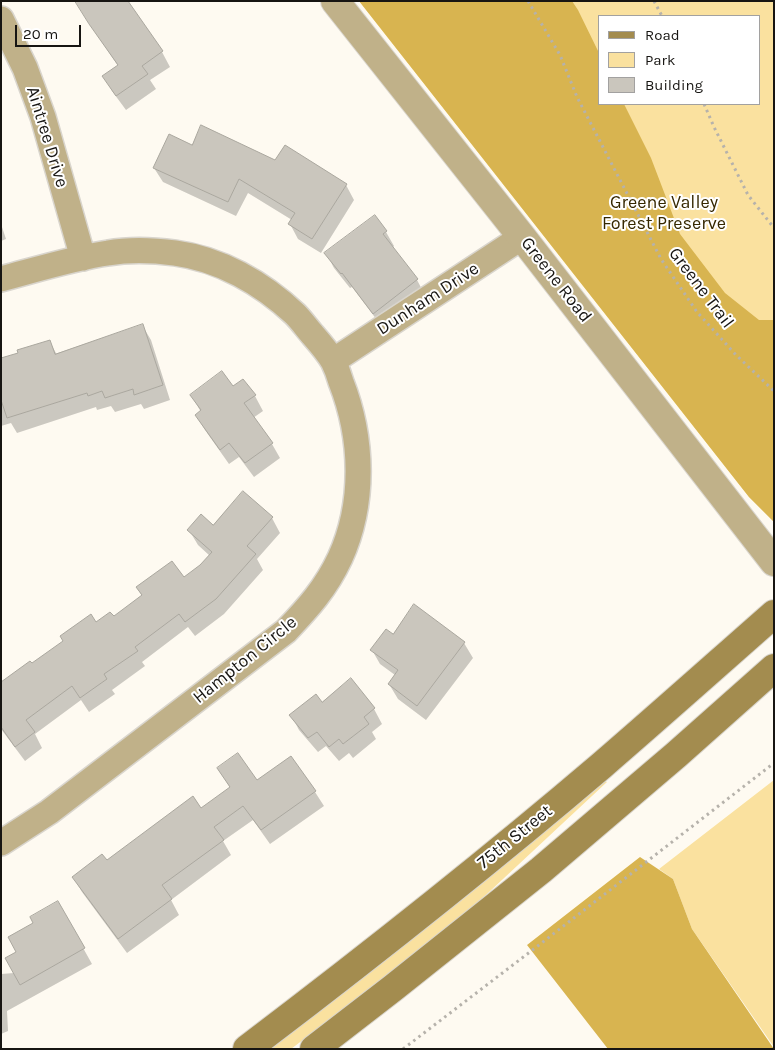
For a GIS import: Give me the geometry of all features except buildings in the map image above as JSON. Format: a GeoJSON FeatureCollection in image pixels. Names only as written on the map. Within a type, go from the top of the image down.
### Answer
{"type":"FeatureCollection","features":[{"type":"Feature","properties":{"kind":"main road","name":"75th Street"},"geometry":{"type":"LineString","coordinates":[[247,1049],[320,994],[496,854],[774,614]]}},
{"type":"Feature","properties":{"kind":"main road"},"geometry":{"type":"LineString","coordinates":[[314,1049],[541,870],[676,755],[774,668]]}},
{"type":"Feature","properties":{"kind":"street","name":"Greene Road"},"geometry":{"type":"LineString","coordinates":[[335,1],[522,237],[774,562]]}},
{"type":"Feature","properties":{"kind":"street","name":"Aintree Drive"},"geometry":{"type":"LineString","coordinates":[[1,19],[25,68],[43,117],[83,258]]}},
{"type":"Feature","properties":{"kind":"street","name":"Dunham Drive"},"geometry":{"type":"LineString","coordinates":[[333,361],[522,237]]}},
{"type":"Feature","properties":{"kind":"street","name":"Hampton Circle"},"geometry":{"type":"LineString","coordinates":[[1,843],[49,812],[286,631],[310,606],[340,558],[351,525],[358,492],[359,458],[354,424],[345,391],[333,361],[296,315],[270,292],[241,274],[210,261],[176,253],[142,250],[108,253],[83,258]]}},
{"type":"Feature","properties":{"kind":"street"},"geometry":{"type":"LineString","coordinates":[[1,279],[83,258]]}},
{"type":"Feature","properties":{"kind":"path","name":"Greene Trail"},"geometry":{"type":"LineString","coordinates":[[528,1],[560,55],[577,97],[661,259],[697,312],[736,355],[774,391]]}},
{"type":"Feature","properties":{"kind":"path"},"geometry":{"type":"LineString","coordinates":[[654,1],[661,15]]}},
{"type":"Feature","properties":{"kind":"path"},"geometry":{"type":"LineString","coordinates":[[704,105],[748,195],[774,228]]}},
{"type":"Feature","properties":{"kind":"path"},"geometry":{"type":"LineString","coordinates":[[403,1049],[774,763]]}},
{"type":"Feature","properties":{"kind":"green space","name":"Greene Valley Forest Preserve"},"geometry":{"type":"Polygon","coordinates":[[[359,1],[774,1],[774,522],[749,497],[359,1]]]}},
{"type":"Feature","properties":{"kind":"green space","name":"Greene Valley Forest Preserve"},"geometry":{"type":"Polygon","coordinates":[[[359,1],[572,1],[598,51],[598,105],[624,105],[651,158],[680,234],[725,293],[759,320],[774,320],[774,520],[749,497],[359,1]]]}},
{"type":"Feature","properties":{"kind":"green space"},"geometry":{"type":"Polygon","coordinates":[[[774,780],[774,1047],[692,929],[673,879],[659,869],[774,780]]]}},
{"type":"Feature","properties":{"kind":"green space"},"geometry":{"type":"Polygon","coordinates":[[[605,781],[607,782],[488,893],[405,962],[291,1049],[270,1049],[478,887],[605,781]]]}},
{"type":"Feature","properties":{"kind":"green space"},"geometry":{"type":"Polygon","coordinates":[[[640,857],[673,879],[692,929],[774,1049],[608,1049],[527,945],[640,857]]]}}]}
